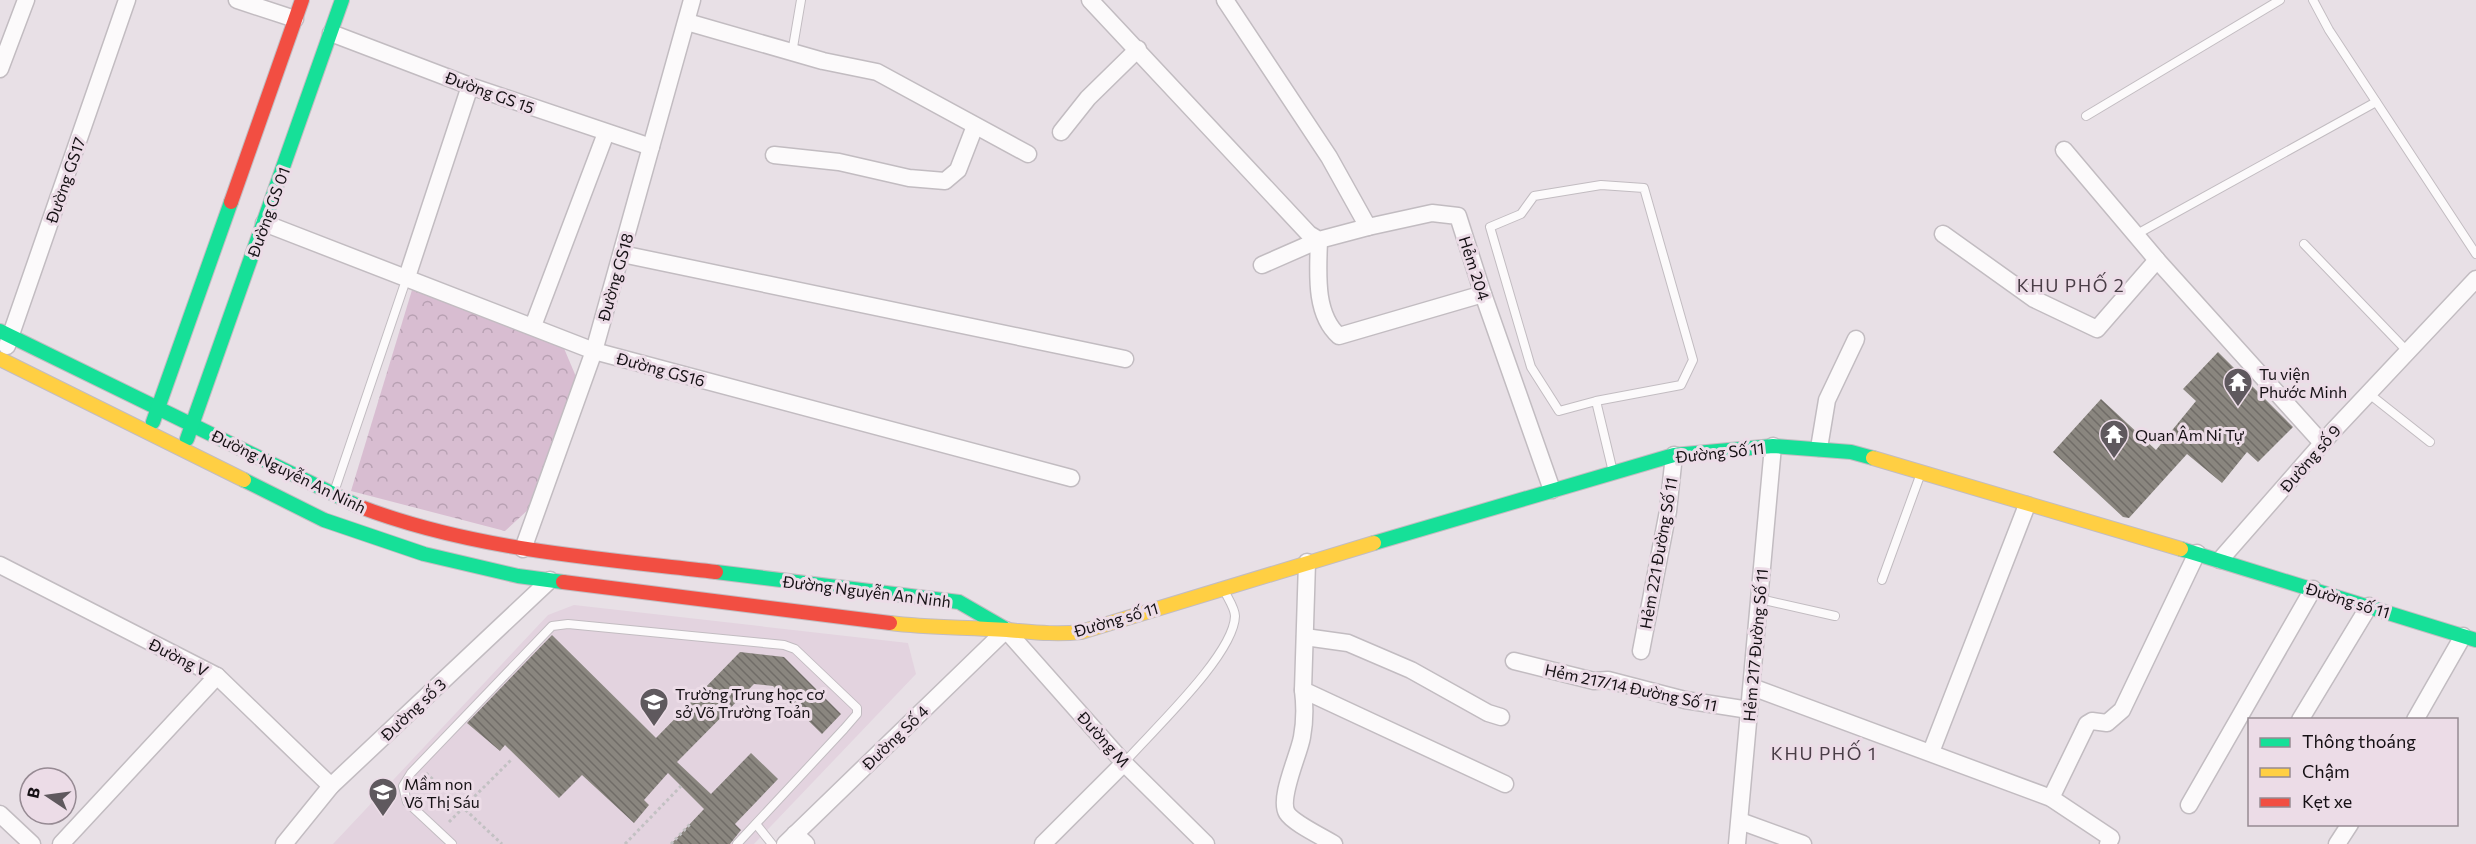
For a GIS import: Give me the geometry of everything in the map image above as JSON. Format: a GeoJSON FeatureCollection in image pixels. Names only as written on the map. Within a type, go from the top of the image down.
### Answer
{"type":"FeatureCollection","features":[{"type":"Feature","properties":{"kind":"main road"},"geometry":{"type":"LineString","coordinates":[[149,433],[302,0]]}},
{"type":"Feature","properties":{"kind":"main road","name":"Đường GS 01"},"geometry":{"type":"LineString","coordinates":[[183,450],[342,0]]}},
{"type":"Feature","properties":{"kind":"main road"},"geometry":{"type":"LineString","coordinates":[[295,19],[331,33]]}},
{"type":"Feature","properties":{"kind":"main road"},"geometry":{"type":"LineString","coordinates":[[228,210],[264,223]]}},
{"type":"Feature","properties":{"kind":"main road","name":"Đường Nguyễn An Ninh"},"geometry":{"type":"LineString","coordinates":[[5,334],[159,407],[333,495],[405,524],[524,549],[959,602],[1006,630]]}},
{"type":"Feature","properties":{"kind":"main road","name":"Đường Nguyễn An Ninh"},"geometry":{"type":"LineString","coordinates":[[1,360],[353,532],[424,554],[518,576],[935,629],[1006,630]]}},
{"type":"Feature","properties":{"kind":"main road","name":"Đường Số 11"},"geometry":{"type":"LineString","coordinates":[[1223,587],[1674,455],[1773,446],[1851,452],[2220,560]]}},
{"type":"Feature","properties":{"kind":"main road"},"geometry":{"type":"LineString","coordinates":[[518,576],[524,549]]}},
{"type":"Feature","properties":{"kind":"main road","name":"Đường số 11"},"geometry":{"type":"LineString","coordinates":[[2220,560],[2469,638]]}},
{"type":"Feature","properties":{"kind":"main road","name":"Đường số 11"},"geometry":{"type":"LineString","coordinates":[[1006,630],[1052,635],[1080,632],[1223,587]]}},
{"type":"Feature","properties":{"kind":"street"},"geometry":{"type":"LineString","coordinates":[[0,69],[26,0]]}},
{"type":"Feature","properties":{"kind":"street","name":"Đường GS17"},"geometry":{"type":"LineString","coordinates":[[1,360],[5,334],[127,0]]}},
{"type":"Feature","properties":{"kind":"street"},"geometry":{"type":"LineString","coordinates":[[237,0],[295,19]]}},
{"type":"Feature","properties":{"kind":"street","name":"Đường GS18"},"geometry":{"type":"LineString","coordinates":[[524,549],[594,351],[692,0]]}},
{"type":"Feature","properties":{"kind":"street"},"geometry":{"type":"LineString","coordinates":[[1090,0],[1309,234],[1319,240]]}},
{"type":"Feature","properties":{"kind":"street"},"geometry":{"type":"LineString","coordinates":[[1226,0],[1329,157],[1368,227],[1319,240],[1262,265]]}},
{"type":"Feature","properties":{"kind":"street"},"geometry":{"type":"LineString","coordinates":[[687,22],[792,52],[877,72],[1028,154]]}},
{"type":"Feature","properties":{"kind":"street","name":"Đường GS 15"},"geometry":{"type":"LineString","coordinates":[[331,33],[470,86],[651,147]]}},
{"type":"Feature","properties":{"kind":"street"},"geometry":{"type":"LineString","coordinates":[[1061,132],[1088,98],[1138,49]]}},
{"type":"Feature","properties":{"kind":"street"},"geometry":{"type":"LineString","coordinates":[[407,277],[470,86]]}},
{"type":"Feature","properties":{"kind":"street"},"geometry":{"type":"LineString","coordinates":[[774,155],[839,162],[909,178],[945,181],[958,170],[975,126]]}},
{"type":"Feature","properties":{"kind":"street"},"geometry":{"type":"LineString","coordinates":[[533,326],[606,133]]}},
{"type":"Feature","properties":{"kind":"street"},"geometry":{"type":"LineString","coordinates":[[2064,150],[2157,260],[2322,443]]}},
{"type":"Feature","properties":{"kind":"street","name":"Hẻm 204"},"geometry":{"type":"LineString","coordinates":[[1368,227],[1432,213],[1458,216],[1552,490]]}},
{"type":"Feature","properties":{"kind":"street","name":"Đường GS16"},"geometry":{"type":"LineString","coordinates":[[264,223],[594,351],[1071,478]]}},
{"type":"Feature","properties":{"kind":"street"},"geometry":{"type":"LineString","coordinates":[[1943,234],[2034,299],[2097,329],[2157,260]]}},
{"type":"Feature","properties":{"kind":"street"},"geometry":{"type":"LineString","coordinates":[[1319,240],[1318,282],[1327,326],[1339,336],[1483,294]]}},
{"type":"Feature","properties":{"kind":"street"},"geometry":{"type":"LineString","coordinates":[[622,254],[1125,359]]}},
{"type":"Feature","properties":{"kind":"street","name":"Đường số 9"},"geometry":{"type":"LineString","coordinates":[[2220,560],[2322,443],[2476,279]]}},
{"type":"Feature","properties":{"kind":"street"},"geometry":{"type":"LineString","coordinates":[[1819,448],[1827,400],[1856,339]]}},
{"type":"Feature","properties":{"kind":"street","name":"Hẻm 217 Đường Số 11"},"geometry":{"type":"LineString","coordinates":[[1737,844],[1773,446]]}},
{"type":"Feature","properties":{"kind":"street","name":"Hẻm 221 Đường Số 11"},"geometry":{"type":"LineString","coordinates":[[1641,651],[1668,512],[1674,455]]}},
{"type":"Feature","properties":{"kind":"street"},"geometry":{"type":"LineString","coordinates":[[1932,752],[2027,505]]}},
{"type":"Feature","properties":{"kind":"street"},"geometry":{"type":"LineString","coordinates":[[2051,798],[2087,724],[2092,721],[2107,723],[2122,711],[2197,553]]}},
{"type":"Feature","properties":{"kind":"street"},"geometry":{"type":"LineString","coordinates":[[1307,562],[1304,690],[1306,708],[1302,739],[1287,789],[1285,808],[1291,818],[1334,844]]}},
{"type":"Feature","properties":{"kind":"street","name":"Đường V"},"geometry":{"type":"LineString","coordinates":[[0,565],[217,676],[331,786]]}},
{"type":"Feature","properties":{"kind":"street","name":"Đường số 3"},"geometry":{"type":"LineString","coordinates":[[284,844],[331,786],[550,580]]}},
{"type":"Feature","properties":{"kind":"street"},"geometry":{"type":"LineString","coordinates":[[2189,805],[2313,589]]}},
{"type":"Feature","properties":{"kind":"street"},"geometry":{"type":"LineString","coordinates":[[2301,718],[2369,606]]}},
{"type":"Feature","properties":{"kind":"street","name":"Đường M"},"geometry":{"type":"LineString","coordinates":[[1006,630],[1124,763],[1206,844]]}},
{"type":"Feature","properties":{"kind":"street","name":"Đường Số 4"},"geometry":{"type":"LineString","coordinates":[[795,841],[1006,630]]}},
{"type":"Feature","properties":{"kind":"street"},"geometry":{"type":"LineString","coordinates":[[1305,637],[1348,643],[1411,670],[1488,713],[1501,717]]}},
{"type":"Feature","properties":{"kind":"street"},"geometry":{"type":"LineString","coordinates":[[2416,718],[2469,638]]}},
{"type":"Feature","properties":{"kind":"street","name":"Hẻm 217/14 Đường Số 11"},"geometry":{"type":"LineString","coordinates":[[1514,661],[1593,681],[1615,681],[1684,700],[1749,710]]}},
{"type":"Feature","properties":{"kind":"street"},"geometry":{"type":"LineString","coordinates":[[61,844],[217,676]]}},
{"type":"Feature","properties":{"kind":"street"},"geometry":{"type":"LineString","coordinates":[[1752,687],[2051,798],[2111,838],[2108,844]]}},
{"type":"Feature","properties":{"kind":"street"},"geometry":{"type":"LineString","coordinates":[[1304,690],[1505,784]]}},
{"type":"Feature","properties":{"kind":"street"},"geometry":{"type":"LineString","coordinates":[[1043,844],[1124,763]]}},
{"type":"Feature","properties":{"kind":"street"},"geometry":{"type":"LineString","coordinates":[[0,814],[32,844]]}},
{"type":"Feature","properties":{"kind":"street"},"geometry":{"type":"LineString","coordinates":[[1740,821],[1803,844]]}},
{"type":"Feature","properties":{"kind":"street"},"geometry":{"type":"LineString","coordinates":[[2337,844],[2349,826]]}},
{"type":"Feature","properties":{"kind":"lane"},"geometry":{"type":"LineString","coordinates":[[792,52],[801,0]]}},
{"type":"Feature","properties":{"kind":"lane"},"geometry":{"type":"LineString","coordinates":[[2086,116],[2280,0]]}},
{"type":"Feature","properties":{"kind":"lane"},"geometry":{"type":"LineString","coordinates":[[2313,0],[2328,30],[2476,254]]}},
{"type":"Feature","properties":{"kind":"lane"},"geometry":{"type":"LineString","coordinates":[[2137,234],[2376,102]]}},
{"type":"Feature","properties":{"kind":"lane"},"geometry":{"type":"LineString","coordinates":[[1601,185],[1644,188],[1693,360],[1681,386],[1596,401],[1559,411],[1531,368],[1490,227],[1521,214],[1534,196],[1601,185]]}},
{"type":"Feature","properties":{"kind":"lane"},"geometry":{"type":"LineString","coordinates":[[2304,244],[2407,351]]}},
{"type":"Feature","properties":{"kind":"lane"},"geometry":{"type":"LineString","coordinates":[[333,495],[407,277]]}},
{"type":"Feature","properties":{"kind":"lane"},"geometry":{"type":"LineString","coordinates":[[2368,393],[2430,442]]}},
{"type":"Feature","properties":{"kind":"lane"},"geometry":{"type":"LineString","coordinates":[[1596,401],[1613,473]]}},
{"type":"Feature","properties":{"kind":"lane"},"geometry":{"type":"LineString","coordinates":[[1882,580],[1921,473]]}},
{"type":"Feature","properties":{"kind":"lane"},"geometry":{"type":"LineString","coordinates":[[1124,763],[1216,660],[1228,640],[1235,614],[1223,587]]}},
{"type":"Feature","properties":{"kind":"lane"},"geometry":{"type":"LineString","coordinates":[[1760,599],[1835,616]]}},
{"type":"Feature","properties":{"kind":"lane"},"geometry":{"type":"LineString","coordinates":[[452,844],[408,802],[403,786],[418,765],[552,626],[568,624],[784,645],[795,649],[857,708],[857,714],[737,844]]}},
{"type":"Feature","properties":{"kind":"lane"},"geometry":{"type":"LineString","coordinates":[[756,824],[772,844]]}},
{"type":"Feature","properties":{"kind":"path"},"geometry":{"type":"LineString","coordinates":[[439,832],[511,760]]}},
{"type":"Feature","properties":{"kind":"path"},"geometry":{"type":"LineString","coordinates":[[418,765],[502,844]]}},
{"type":"Feature","properties":{"kind":"path"},"geometry":{"type":"LineString","coordinates":[[625,844],[681,786]]}},
{"type":"Feature","properties":{"kind":"path"},"geometry":{"type":"LineString","coordinates":[[671,844],[691,823]]}},
{"type":"Feature","properties":{"kind":"shaded area","name":"Trường Trung học cơ sở Võ Trường Toản"},"geometry":{"type":"Polygon","coordinates":[[[574,605],[908,643],[916,674],[754,844],[333,844],[548,615],[574,605]]]}},
{"type":"Feature","properties":{"kind":"green space"},"geometry":{"type":"Polygon","coordinates":[[[412,290],[563,346],[577,379],[530,508],[505,531],[351,491],[412,290]]]}},
{"type":"Feature","properties":{"kind":"building"},"geometry":{"type":"Polygon","coordinates":[[[2218,352],[2293,427],[2258,462],[2247,452],[2222,483],[2187,454],[2129,518],[2123,517],[2053,452],[2101,399],[2156,450],[2196,401],[2183,389],[2218,352]]]}},
{"type":"Feature","properties":{"kind":"building"},"geometry":{"type":"Polygon","coordinates":[[[552,635],[656,738],[740,652],[784,657],[841,714],[822,734],[773,686],[754,684],[677,762],[711,794],[751,753],[778,779],[735,824],[741,830],[730,844],[671,844],[704,809],[668,773],[644,800],[649,805],[634,823],[582,775],[559,798],[505,745],[500,751],[467,723],[552,635]]]}},
{"type":"Feature","properties":{"kind":"traffic: fast"},"geometry":{"type":"LineString","coordinates":[[187,439],[342,0]]}},
{"type":"Feature","properties":{"kind":"traffic: fast"},"geometry":{"type":"LineString","coordinates":[[153,422],[231,202]]}},
{"type":"Feature","properties":{"kind":"traffic: fast"},"geometry":{"type":"LineString","coordinates":[[0,331],[358,506]]}},
{"type":"Feature","properties":{"kind":"traffic: fast"},"geometry":{"type":"LineString","coordinates":[[1374,543],[1674,455],[1773,446],[1851,452],[1873,458]]}},
{"type":"Feature","properties":{"kind":"traffic: fast"},"geometry":{"type":"LineString","coordinates":[[244,480],[324,520],[424,554],[518,576],[563,582]]}},
{"type":"Feature","properties":{"kind":"traffic: fast"},"geometry":{"type":"LineString","coordinates":[[2181,549],[2476,640]]}},
{"type":"Feature","properties":{"kind":"traffic: fast"},"geometry":{"type":"LineString","coordinates":[[716,572],[959,602],[1004,628]]}},
{"type":"Feature","properties":{"kind":"traffic: slow"},"geometry":{"type":"LineString","coordinates":[[0,359],[244,480]]}},
{"type":"Feature","properties":{"kind":"traffic: slow"},"geometry":{"type":"LineString","coordinates":[[1873,458],[2181,549]]}},
{"type":"Feature","properties":{"kind":"traffic: slow"},"geometry":{"type":"LineString","coordinates":[[890,623],[1044,633],[1081,632],[1374,543]]}},
{"type":"Feature","properties":{"kind":"traffic: jam"},"geometry":{"type":"LineString","coordinates":[[231,202],[302,0]]}},
{"type":"Feature","properties":{"kind":"traffic: jam"},"geometry":{"type":"LineString","coordinates":[[358,506],[401,521],[490,543],[580,557],[716,572]]}},
{"type":"Feature","properties":{"kind":"traffic: jam"},"geometry":{"type":"LineString","coordinates":[[563,582],[890,623]]}},
{"type":"Feature","properties":{"kind":"place","name":"Tu viện Phước Minh"},"geometry":{"type":"Point","coordinates":[2238,408]}},
{"type":"Feature","properties":{"kind":"place","name":"Quan Âm Ni Tự"},"geometry":{"type":"Point","coordinates":[2114,460]}},
{"type":"Feature","properties":{"kind":"place","name":"Trường Trung học cơ sở Võ Trường Toản"},"geometry":{"type":"Point","coordinates":[654,728]}},
{"type":"Feature","properties":{"kind":"place","name":"Mầm non Võ Thị Sáu"},"geometry":{"type":"Point","coordinates":[383,818]}},
{"type":"Feature","properties":{"kind":"district","name":"KHU PHỐ 2"},"geometry":{"type":"Point","coordinates":[2071,285]}},
{"type":"Feature","properties":{"kind":"district","name":"KHU PHỐ 1"},"geometry":{"type":"Point","coordinates":[1824,753]}}]}
